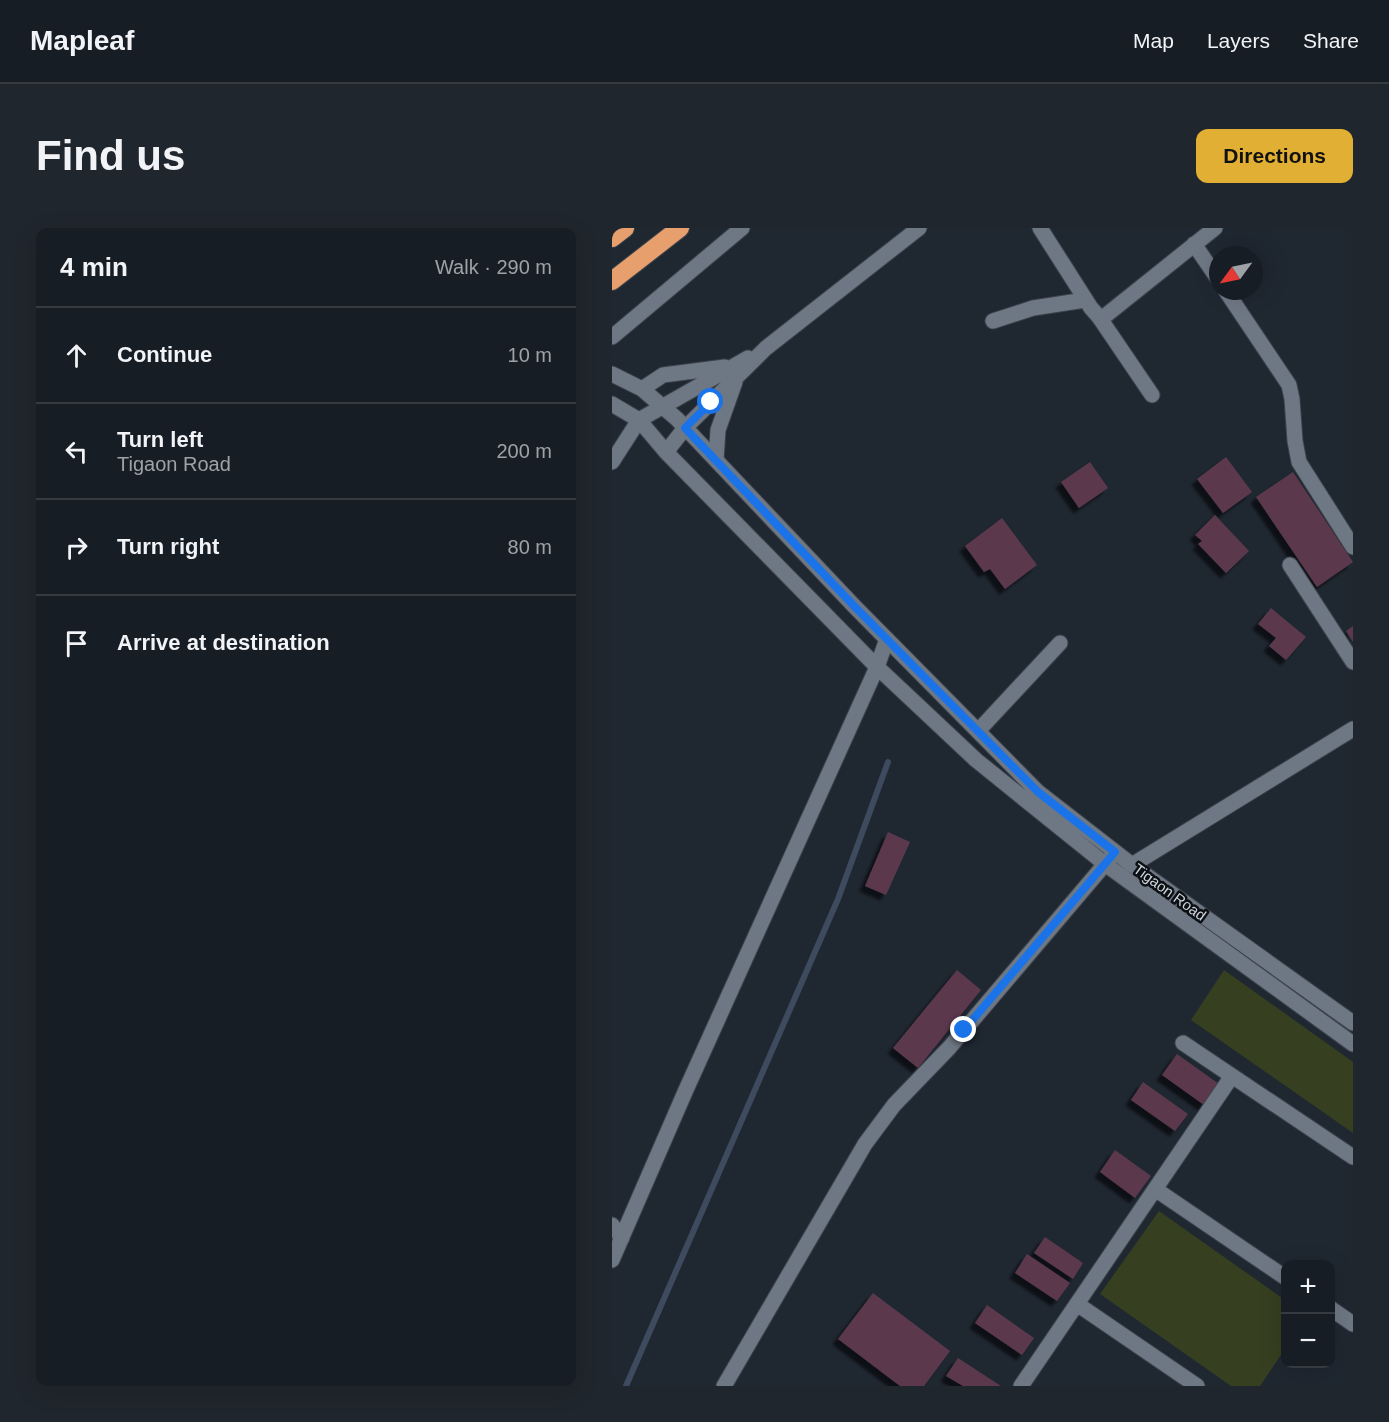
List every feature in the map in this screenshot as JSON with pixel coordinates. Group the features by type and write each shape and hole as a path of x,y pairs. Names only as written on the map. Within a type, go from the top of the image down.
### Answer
{"highway":[{"path":"612,238 625,228"},
{"path":"612,281 680,228"}],"street":[{"path":"612,337 742,228"},
{"path":"666,452 736,371 919,228"},
{"path":"1040,228 1085,300 1099,316 1152,395"},
{"path":"1099,316 1105,316 1215,228"},
{"path":"1194,244 1209,266"},
{"path":"993,321 1033,308 1085,300"},
{"path":"1232,300 1289,386 1299,462 1353,547"},
{"path":"642,388 663,375 736,371"},
{"path":"612,462 639,420 662,405 736,371"},
{"path":"716,460 718,430 736,371"},
{"name":"Tigaon Road","path":"612,374 642,388 662,405 1038,792 1110,858 1132,865 1353,1023"},
{"path":"612,404 639,420 666,452 877,667 976,760 1110,858 1353,1044"},
{"path":"1290,565 1353,662"},
{"path":"612,1260 685,1092 877,667 887,639"},
{"path":"978,731 1060,643"},
{"path":"1132,865 1353,729"},
{"path":"724,1386 865,1144 894,1105 949,1048 1110,858"},
{"path":"1183,1043 1353,1157"},
{"path":"1021,1386 1232,1076"},
{"path":"1155,1189 1281,1275"},
{"path":"612,1226 622,1238"},
{"path":"1077,1304 1197,1386"},
{"path":"1335,1311 1353,1324"}],"green space":[{"path":"1224,970 1353,1062 1353,1133 1191,1020"},
{"path":"1159,1211 1281,1297 1281,1355 1260,1386 1231,1386 1100,1294"}],"building":[{"path":"1226,457 1252,492 1223,513 1197,479"},
{"path":"1090,462 1108,488 1079,508 1061,482"},
{"path":"1293,472 1353,562 1317,587 1256,497"},
{"path":"1215,515 1249,551 1226,573 1198,544 1202,541 1195,535"},
{"path":"1002,518 1037,565 1005,589 990,569 984,572 965,546"},
{"path":"1271,608 1306,637 1286,660 1269,646 1276,638 1258,624"},
{"path":"1353,626 1353,642 1346,631"},
{"path":"888,832 910,842 886,895 865,886"},
{"path":"957,970 981,990 918,1068 893,1048"},
{"path":"1177,1054 1219,1084 1204,1105 1162,1075"},
{"path":"1143,1082 1188,1114 1175,1131 1131,1100"},
{"path":"1115,1150 1151,1176 1135,1198 1100,1172"},
{"path":"1045,1237 1083,1263 1073,1279 1034,1253"},
{"path":"1027,1254 1070,1283 1057,1301 1015,1273"},
{"path":"873,1293 950,1351 924,1386 900,1386 838,1339"},
{"path":"987,1305 1034,1338 1022,1355 975,1323"},
{"path":"958,1358 1001,1386 963,1386 946,1376"}],"waterway":[{"path":"626,1386 838,899 888,762"}],"route":[{"path":"711,402 685,428 855,607 1038,792 1115,852 964,1030"}]}
